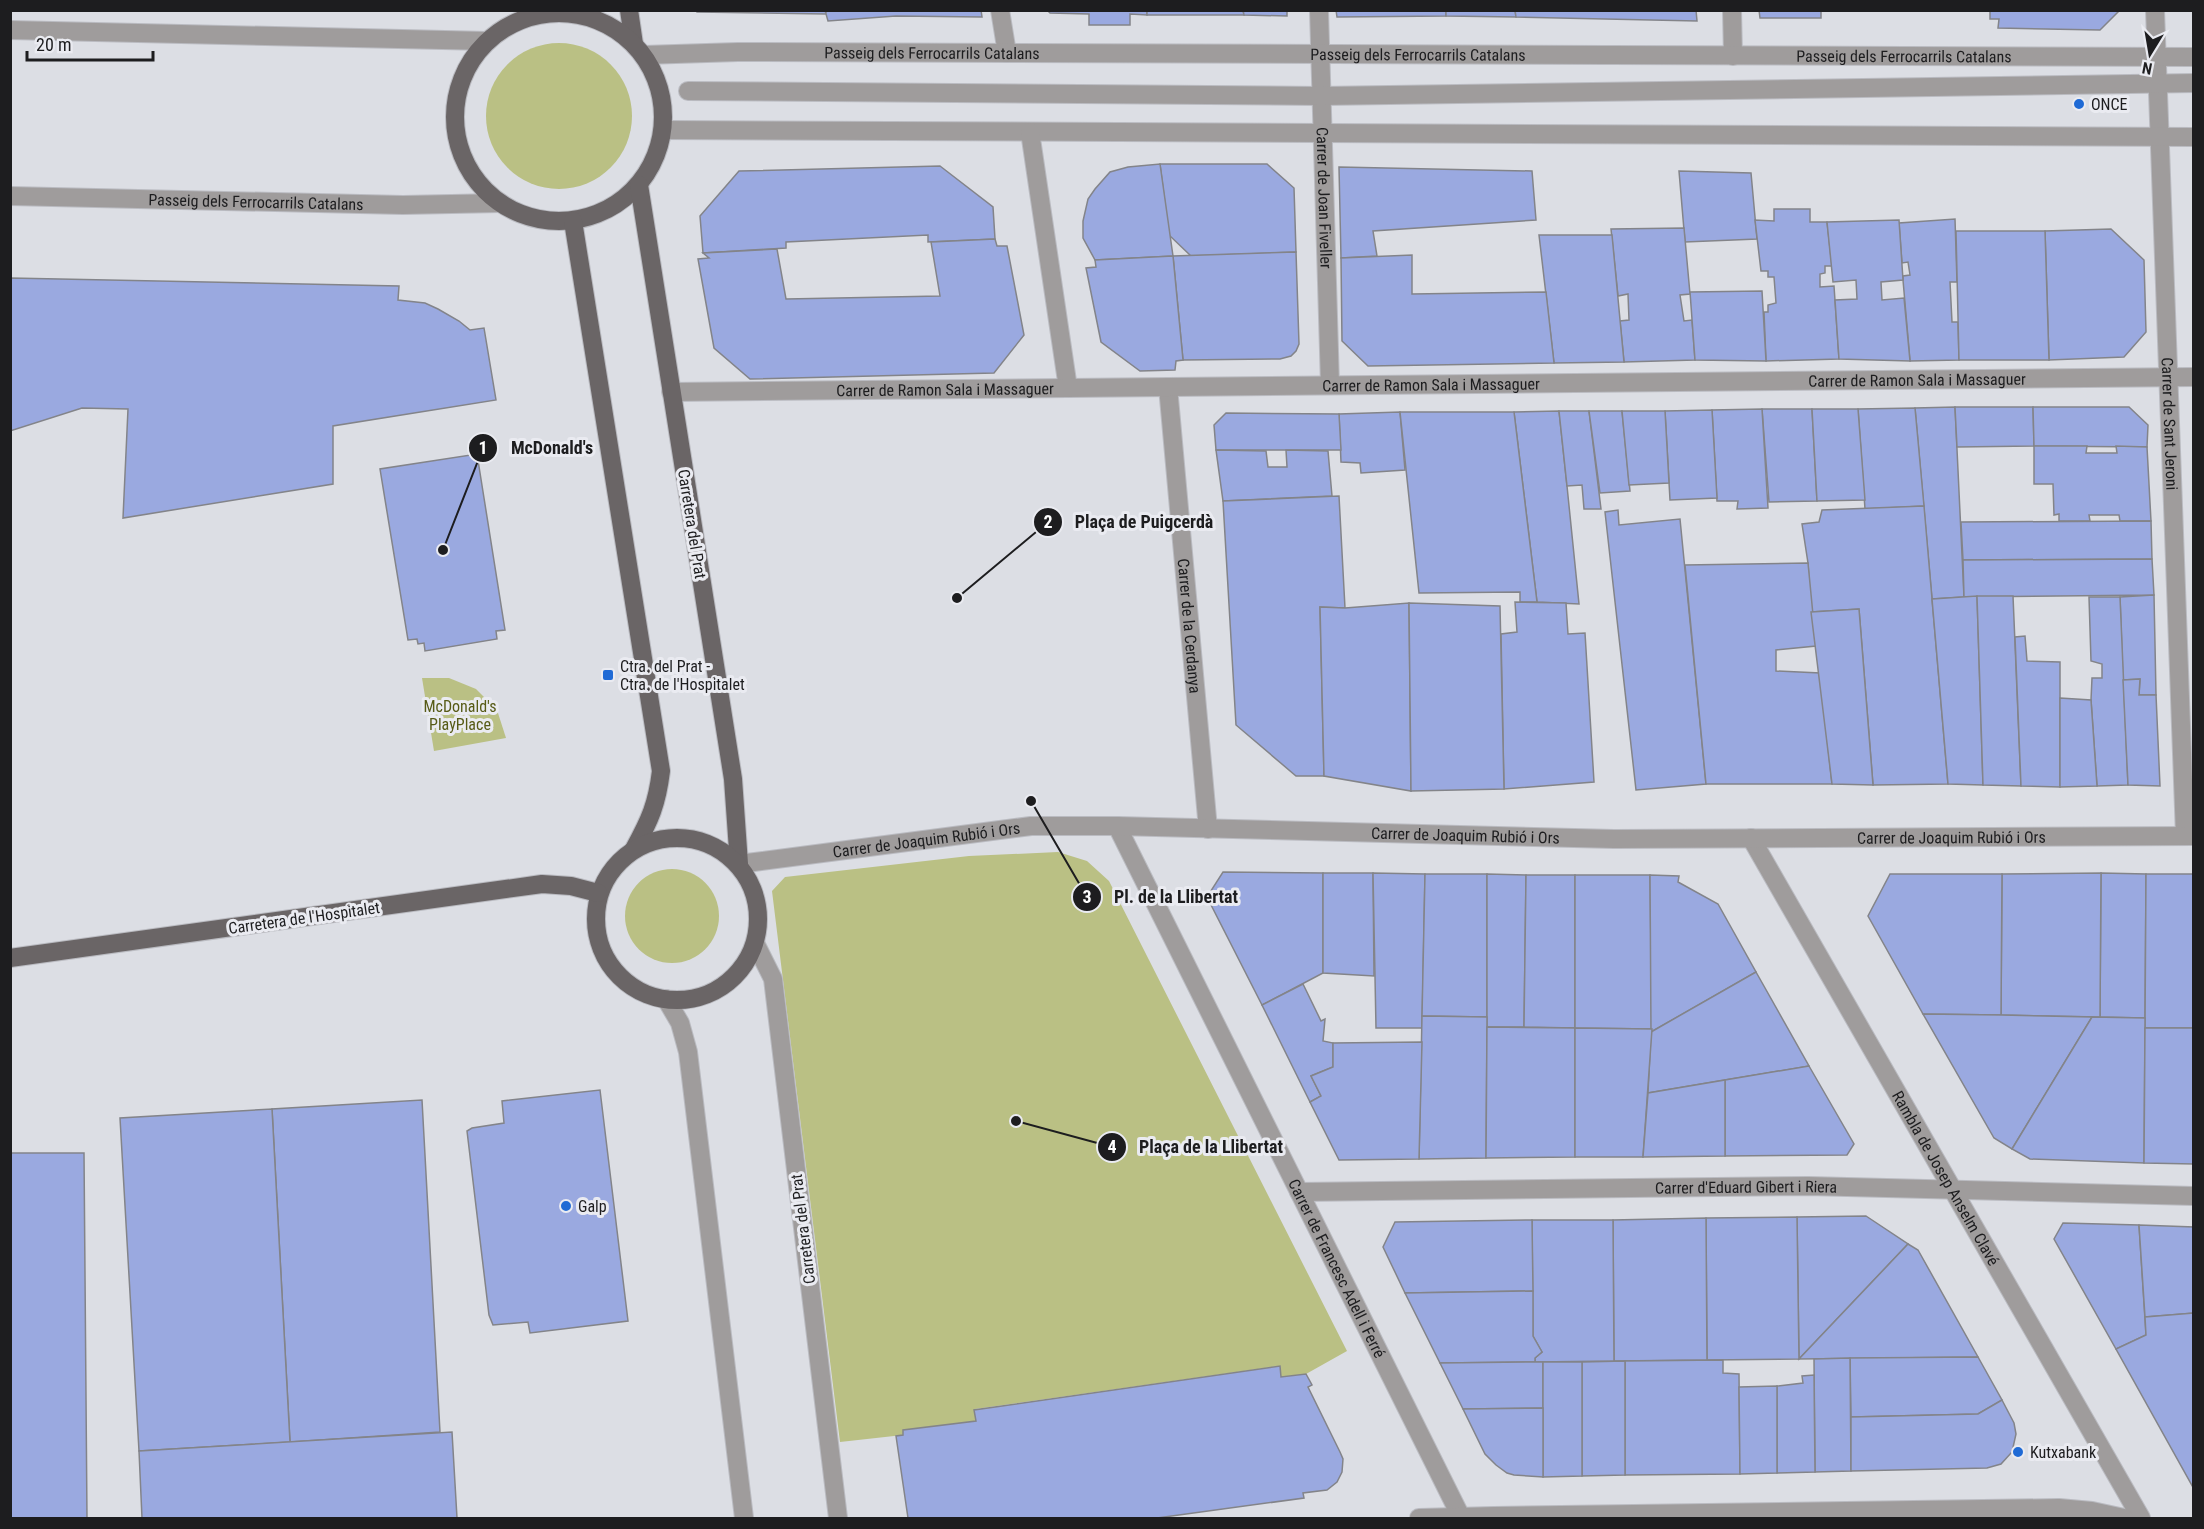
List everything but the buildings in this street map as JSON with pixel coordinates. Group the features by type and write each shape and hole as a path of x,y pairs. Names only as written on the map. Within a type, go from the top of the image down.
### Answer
{"main road":[{"path":"629,10 639,50"},
{"path":"544,13 576,14 607,24 639,50 655,74 662,94 663,130 651,169 639,185 620,202 598,214 573,221 548,221 523,215 500,203 481,188 467,167 458,143 454,119 458,90 469,64 487,41 513,17 544,13"},
{"name":"Carretera del Prat","path":"639,185 733,779 739,864"},
{"path":"573,221 661,771 657,798 650,819 634,849"},
{"path":"693,838 714,845 739,864 749,880 755,899 757,923 755,943 746,965 732,982 715,993 696,999 666,999 642,993 620,977 605,957 596,928 598,893 607,875 619,861 634,849 664,839 693,838"},
{"name":"Carretera de l'Hospitalet","path":"10,958 542,884 571,886 598,893"}],"street":[{"path":"1000,10 1007,54"},
{"name":"Carrer de Joan Fiveller","path":"1319,10 1330,385"},
{"path":"1732,10 1733,56"},
{"name":"Carrer de Sant Jeroni","path":"2156,10 2189,836"},
{"path":"10,30 487,41"},
{"name":"Passeig dels Ferrocarrils Catalans","path":"639,50 1007,54 2193,57"},
{"name":"Passeig dels Ferrocarrils Catalans","path":"688,91 1321,96 2193,83"},
{"path":"663,130 2193,137"},
{"path":"1030,132 1068,388"},
{"name":"Passeig dels Ferrocarrils Catalans","path":"10,196 403,205 500,203"},
{"name":"Carrer de Ramon Sala i Massaguer","path":"670,392 2193,377"},
{"name":"Carrer de la Cerdanya","path":"1168,387 1208,829"},
{"name":"Carrer de Joaquim Rubió i Ors","path":"739,864 1031,826 1117,826 1614,839 2189,836"},
{"name":"Carrer de Francesc Adell i Ferré","path":"1117,826 1461,1517"},
{"name":"Rambla de Josep Anselm Clavé","path":"1751,838 2141,1518"},
{"name":"Carretera del Prat","path":"755,943 773,979 838,1518"},
{"path":"666,999 680,1023 688,1052 744,1518"},
{"name":"Carrer d'Eduard Gibert i Riera","path":"1299,1192 1808,1186 2193,1196"},
{"path":"1419,1518 2060,1508 2092,1511 2124,1518"}],"green space":[{"path":"559,43 573,44 587,49 600,55 611,64 620,75 626,88 631,102 631,130 626,144 620,157 611,168 600,177 587,183 573,188 559,189 545,188 531,183 518,177 507,168 498,157 492,144 487,130 486,116 487,102 492,88 498,75 507,64 518,55 531,49 545,44"},
{"name":"McDonald's PlayPlace","path":"422,678 449,678 476,689 497,710 506,738 434,751"},
{"path":"1058,852 1087,861 1109,881 1347,1351 1306,1374 1281,1377 1279,1366 975,1409 976,1421 903,1430 903,1435 840,1442 772,891 785,877 969,856"},
{"path":"672,869 690,872 706,882 716,898 719,916 716,934 706,950 690,960 672,963 654,960 638,950 628,934 625,916 628,898 638,882 654,872"}],"place":[{"name":"ONCE","path":"2079,104"},
{"name":"McDonald's","path":"443,550"},
{"name":"Plaça de Puigcerdà","path":"957,598"},
{"name":"Ctra. del Prat - Ctra. de l'Hospitalet","path":"608,675"},
{"name":"Pl. de la Llibertat","path":"1031,801"},
{"name":"Plaça de la Llibertat","path":"1016,1121"},
{"name":"Galp","path":"566,1206"},
{"name":"Kutxabank","path":"2018,1452"}]}
